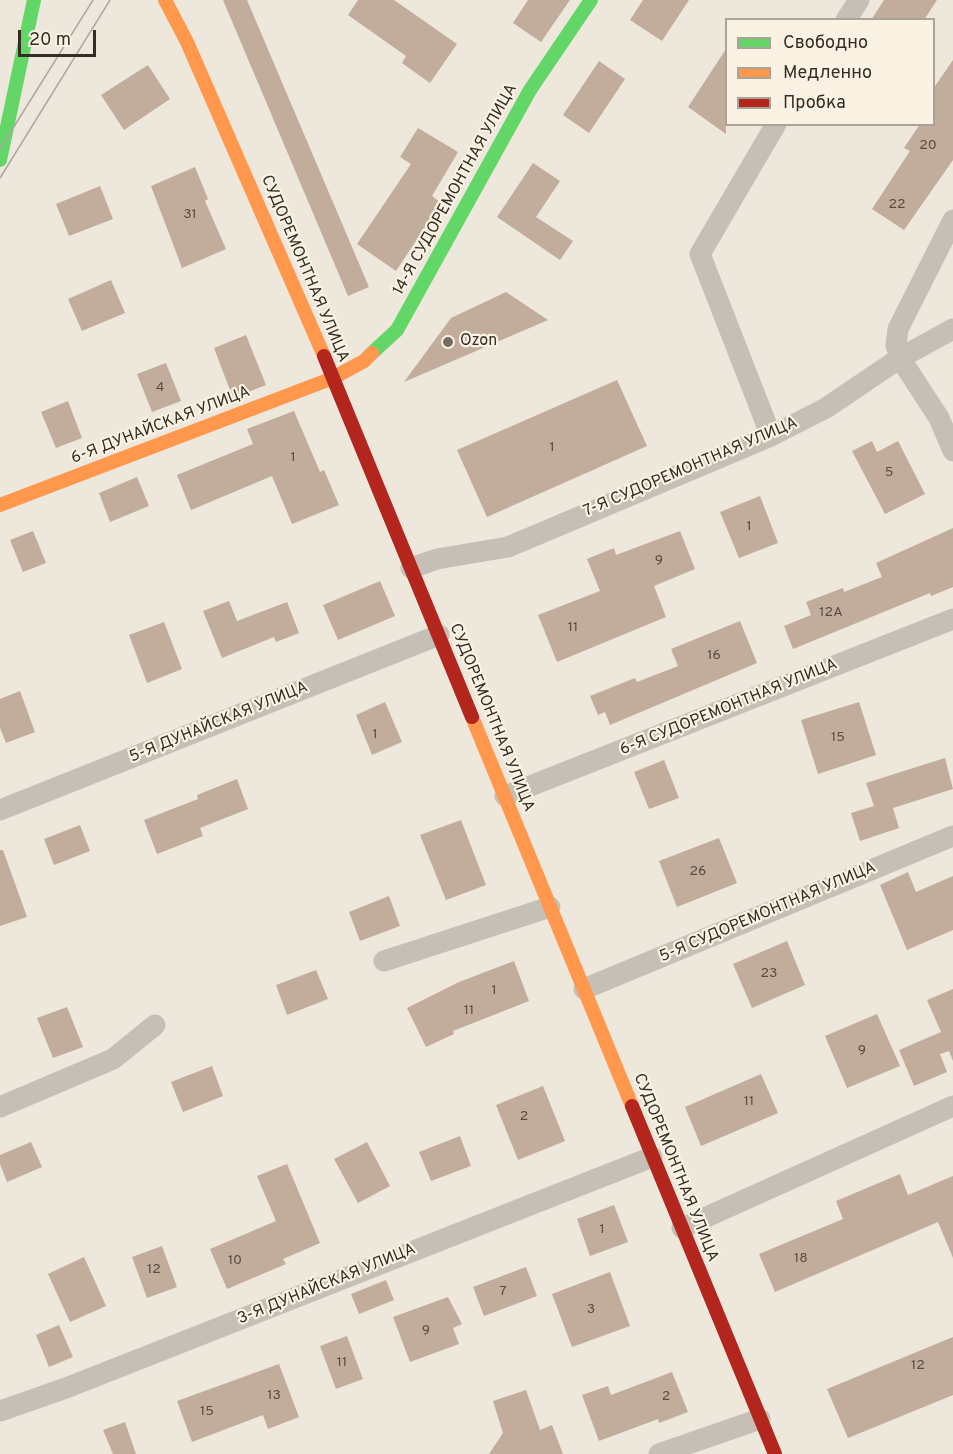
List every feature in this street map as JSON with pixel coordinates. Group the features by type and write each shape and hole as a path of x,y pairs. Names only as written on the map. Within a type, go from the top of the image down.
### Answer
{"street":[{"path":"0,160 34,0"},
{"name":"14-Я СУДОРЕМОНТНАЯ УЛИЦА","path":"333,378 364,361 397,330 530,90 591,0"},
{"path":"847,18 859,0"},
{"name":"СУДОРЕМОНТНАЯ УЛИЦА","path":"168,1 188,42 333,378 774,1454"},
{"path":"771,436 700,254 775,126"},
{"path":"953,220 898,328 896,345 900,358 939,418 953,451"},
{"name":"7-Я СУДОРЕМОНТНАЯ УЛИЦА","path":"411,568 437,559 508,547 771,436 826,408 900,358 953,329"},
{"name":"6-Я ДУНАЙСКАЯ УЛИЦА","path":"0,505 333,378"},
{"name":"6-Я СУДОРЕМОНТНАЯ УЛИЦА","path":"505,796 953,619"},
{"name":"5-Я ДУНАЙСКАЯ УЛИЦА","path":"0,810 439,635"},
{"name":"5-Я СУДОРЕМОНТНАЯ УЛИЦА","path":"584,989 953,836"},
{"path":"384,961 550,907"},
{"path":"0,1107 113,1059 155,1025"},
{"path":"682,1228 953,1106"},
{"name":"3-Я ДУНАЙСКАЯ УЛИЦА","path":"0,1411 66,1388 652,1156"},
{"path":"659,1454 760,1419"}],"building":[{"path":"223,0 247,0 369,287 348,296"},
{"path":"358,0 394,0 457,44 430,83 402,63 406,56 348,15"},
{"path":"528,0 570,0 541,42 513,23"},
{"path":"643,0 689,0 662,41 630,20"},
{"path":"884,0 937,0 925,18 872,18"},
{"path":"725,51 726,134 688,107"},
{"path":"953,60 953,160 904,230 872,209 910,151 904,148 919,126 935,126 935,86"},
{"path":"599,61 625,79 589,133 563,115"},
{"path":"148,65 170,99 124,130 101,95"},
{"path":"418,128 458,152 432,196 441,203 396,271 357,244 411,164 400,157"},
{"path":"533,163 560,181 536,217 573,241 560,260 497,217"},
{"path":"195,167 208,199 205,201 226,249 182,268 151,186"},
{"path":"100,186 113,219 69,236 56,204"},
{"path":"111,280 125,313 82,331 68,299"},
{"path":"506,292 548,320 404,382 451,318"},
{"path":"246,335 266,385 233,398 214,348"},
{"path":"166,363 181,401 152,412 137,374"},
{"path":"617,380 647,446 487,517 457,450"},
{"path":"68,401 82,438 56,448 41,412"},
{"path":"294,411 320,472 324,470 339,505 292,524 272,476 191,510 177,475 253,444 247,429"},
{"path":"872,441 877,452 898,441 925,494 885,514 852,451"},
{"path":"137,477 149,506 110,522 99,493"},
{"path":"760,496 778,543 739,558 720,512"},
{"path":"953,528 953,587 931,596 930,593 793,649 784,626 811,615 806,602 843,588 844,592 882,577 876,563"},
{"path":"33,531 46,563 23,572 10,540"},
{"path":"680,531 695,569 654,586 666,617 557,662 538,615 600,591 587,559 614,548 616,555"},
{"path":"380,581 395,616 338,640 323,605"},
{"path":"229,601 237,621 287,602 299,633 276,642 274,637 222,658 203,611"},
{"path":"740,621 757,663 610,725 605,712 598,715 590,696 635,678 637,682 678,666 671,649"},
{"path":"164,622 182,669 147,683 129,635"},
{"path":"20,691 35,732 6,743 0,728 0,699"},
{"path":"385,702 402,742 372,755 356,715"},
{"path":"859,702 876,755 818,774 801,720"},
{"path":"945,758 953,789 893,808 899,828 860,841 851,813 874,806 866,783"},
{"path":"664,760 679,798 649,809 634,772"},
{"path":"237,779 248,809 200,828 203,836 157,854 144,820 198,799 197,795"},
{"path":"461,820 486,885 446,900 420,835"},
{"path":"80,825 90,851 54,865 44,839"},
{"path":"719,838 737,883 677,907 659,861"},
{"path":"0,850 3,850 27,917 0,926"},
{"path":"908,872 916,892 953,876 953,930 907,950 880,885"},
{"path":"389,896 400,926 360,941 349,912"},
{"path":"787,941 805,985 752,1008 733,964"},
{"path":"514,961 529,1001 453,1031 454,1034 426,1047 407,1008 459,982"},
{"path":"316,970 328,999 287,1015 276,985"},
{"path":"953,989 953,1061 949,1051 940,1054 947,1072 914,1086 899,1050 941,1032 927,1000"},
{"path":"67,1007 83,1047 53,1058 37,1018"},
{"path":"877,1014 900,1066 847,1088 825,1036"},
{"path":"212,1066 223,1096 183,1112 171,1082"},
{"path":"761,1074 778,1113 701,1146 685,1107"},
{"path":"543,1086 565,1141 518,1160 496,1105"},
{"path":"460,1136 471,1166 431,1181 419,1152"},
{"path":"31,1142 42,1167 7,1182 0,1164 0,1155"},
{"path":"367,1142 390,1186 358,1203 334,1159"},
{"path":"287,1164 320,1243 283,1259 286,1264 227,1289 210,1249 276,1221 257,1176"},
{"path":"900,1174 908,1195 953,1176 953,1258 938,1222 775,1292 759,1254 843,1219 836,1201"},
{"path":"614,1205 628,1242 590,1256 577,1219"},
{"path":"162,1246 177,1287 147,1298 132,1257"},
{"path":"84,1257 106,1306 70,1322 48,1274"},
{"path":"526,1267 537,1296 484,1316 473,1287"},
{"path":"610,1272 630,1326 572,1347 552,1294"},
{"path":"386,1280 394,1300 359,1314 351,1294"},
{"path":"448,1297 462,1324 453,1328 459,1344 410,1362 393,1317"},
{"path":"59,1325 73,1357 49,1367 36,1335"},
{"path":"347,1336 363,1379 336,1389 320,1346"},
{"path":"953,1337 953,1395 848,1438 827,1389"},
{"path":"279,1364 299,1417 268,1429 263,1415 192,1442 177,1401"},
{"path":"672,1372 688,1412 659,1423 658,1419 599,1441 582,1395 608,1386 611,1395"},
{"path":"526,1390 540,1430 552,1425 563,1454 489,1454 503,1433 493,1401"},
{"path":"125,1422 136,1454 113,1454 103,1430"}],"tram line":[{"path":"0,149 93,0"},
{"path":"0,178 110,0"}],"traffic: fast":[{"path":"0,160 34,0"},
{"path":"372,353 397,330 530,90 591,0"}],"traffic: slow":[{"path":"165,0 187,42 324,356"},
{"path":"0,505 333,378 364,361 372,353"},
{"path":"472,717 632,1106"}],"traffic: jam":[{"path":"324,356 472,717"},
{"path":"632,1106 775,1454"}],"place":[{"name":"Ozon","path":"448,342"}]}
